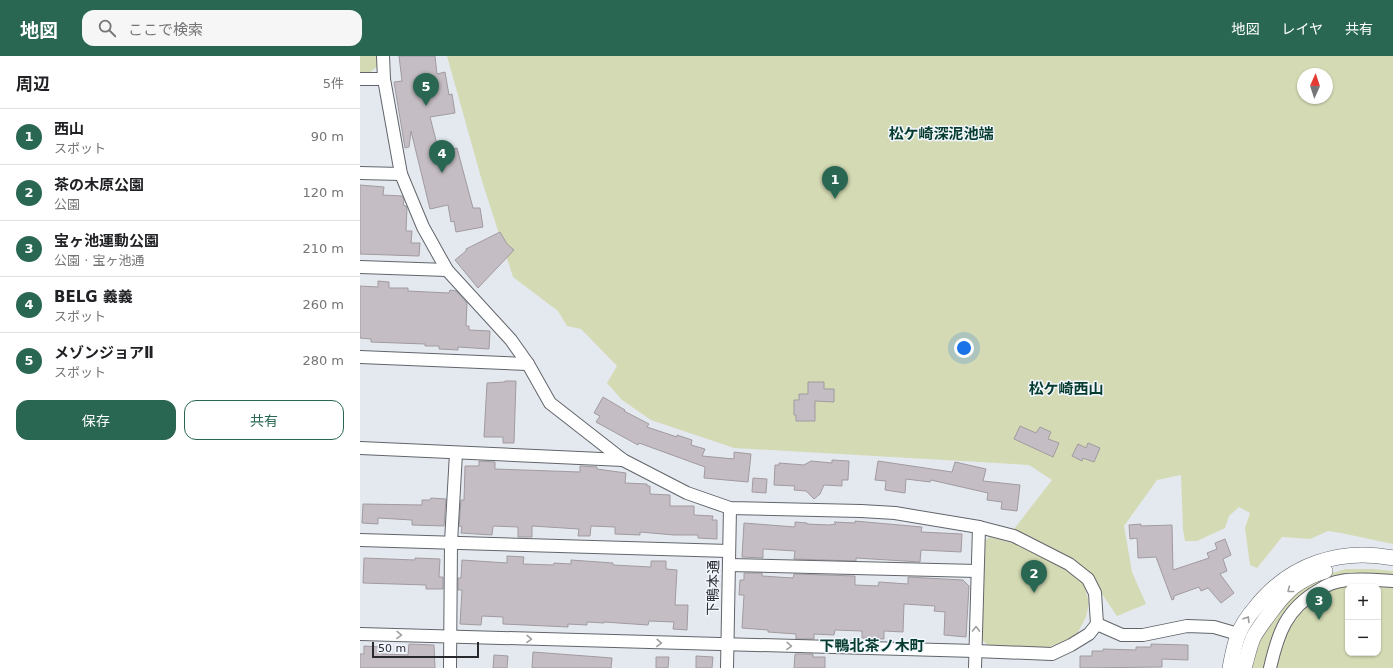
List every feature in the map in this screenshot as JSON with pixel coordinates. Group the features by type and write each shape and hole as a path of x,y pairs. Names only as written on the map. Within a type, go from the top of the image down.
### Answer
{"street":[{"path":"360,634 1052,654 1089,634 1097,624 1095,593 1088,579 1069,564 1014,536 979,527 895,514 861,511 730,508 687,493 623,460 550,403 528,364 511,340 447,270 423,227 401,174 384,79 383,56"},
{"path":"360,79 384,79"},
{"path":"360,173 401,174"},
{"path":"360,267 447,270"},
{"path":"360,357 528,364"},
{"path":"360,448 623,460"},
{"path":"450,668 451,542 456,452"},
{"name":"下鴨本通","path":"727,668 730,508"},
{"path":"975,668 979,527"},
{"path":"360,540 729,551"},
{"path":"1230,668 1238,634 1249,615 1275,586 1293,573 1336,557 1354,555 1393,558"},
{"path":"729,565 977,571"},
{"path":"1244,668 1253,638 1285,593 1298,583 1315,574 1348,565 1393,566"},
{"path":"1270,668 1282,630 1289,616 1299,604 1311,595 1326,586 1340,581 1393,581"},
{"path":"1097,624 1122,635 1143,635 1187,626 1214,627 1238,634"}],"green space":[{"path":"360,56 377,56 378,66 369,73 360,73"},
{"path":"447,56 1393,56 1393,544 1328,531 1310,539 1282,537 1257,568 1250,565 1245,528 1250,513 1239,507 1229,516 1225,528 1197,541 1185,541 1183,529 1181,475 1157,480 1124,526 1132,572 1146,604 1117,616 1087,572 1014,529 1052,480 1029,465 734,448 651,420 622,400 607,383 617,366 581,329 567,326 558,311 513,277 482,181"},
{"path":"990,537 1027,547 1075,566 1084,583 1089,603 1086,617 1077,634 1065,641 1047,648 991,648 980,638 982,542"},
{"path":"1346,569 1393,571 1393,576 1375,574 1343,575 1314,585 1301,594 1290,606 1276,626 1265,668 1252,668 1260,640 1277,611 1292,594 1322,576"},
{"path":"1335,585 1345,585 1345,656 1381,656 1381,585 1393,585 1393,668 1274,668 1277,649 1296,611"}],"building":[{"path":"399,56 435,56 437,74 445,72 449,95 452,94 455,113 430,117 439,152 457,148 473,208 480,208 483,227 456,232 454,221 451,222 448,205 430,209 411,131 409,147 405,148 394,82 402,81"},
{"path":"360,185 384,187 383,195 402,196 404,200 403,205 407,208 406,231 412,231 411,243 420,243 419,256 360,254"},
{"path":"500,232 507,244 514,250 478,288 455,260 466,251 466,249"},
{"path":"378,281 389,282 389,288 408,288 408,291 449,293 450,290 456,291 467,303 466,326 469,326 469,330 490,331 489,349 458,347 458,350 439,349 439,346 425,346 425,344 371,342 371,339 360,338 360,286 378,287"},
{"path":"516,381 514,443 503,443 503,437 484,437 487,383"},
{"path":"808,382 824,382 824,389 834,389 834,402 815,401 815,421 796,421 796,415 794,415 794,400 799,400 799,394 808,394"},
{"path":"603,397 625,410 624,411 649,424 647,427 677,437 677,435 692,440 691,445 705,449 702,456 734,459 734,452 751,454 748,482 704,478 705,467 639,443 638,445 596,422 600,416 594,413"},
{"path":"1020,426 1036,433 1040,427 1051,432 1048,439 1059,443 1053,457 1014,439"},
{"path":"1088,443 1100,448 1094,462 1083,458 1082,461 1072,456 1078,444 1086,448"},
{"path":"832,460 849,461 848,480 842,480 842,486 824,485 820,494 814,499 806,491 794,490 795,486 774,485 775,465 779,465 779,463 804,465 811,461 832,463"},
{"path":"479,461 495,462 495,469 580,472 580,466 597,467 597,469 626,473 625,483 647,484 647,486 650,486 650,494 670,495 670,506 694,506 694,515 713,516 712,520 717,520 717,539 698,538 698,535 674,535 640,532 640,535 615,534 615,527 591,526 590,536 578,536 579,529 532,526 532,537 518,537 518,527 493,526 492,535 461,533 462,527 459,526 461,500 464,500 465,466 479,466"},
{"path":"878,461 952,472 955,462 986,469 983,481 1020,485 1017,511 1001,509 1002,502 987,500 988,493 931,480 930,482 906,479 905,493 885,490 886,481 875,480"},
{"path":"753,478 767,479 766,493 752,492"},
{"path":"431,498 446,499 444,526 412,525 412,520 378,518 378,524 362,523 363,504 422,505 422,500 430,500"},
{"path":"855,521 922,527 921,532 962,534 961,552 921,550 920,562 856,558 856,561 794,559 795,551 763,549 763,558 742,557 744,523 795,527 795,522 829,525 836,524 834,522 855,523"},
{"path":"1141,524 1141,526 1172,525 1173,570 1209,558 1207,553 1217,549 1215,543 1225,539 1231,555 1223,559 1227,571 1220,574 1234,593 1221,603 1208,588 1201,591 1199,587 1174,596 1174,599 1172,600 1156,557 1138,558 1137,538 1130,539 1129,525"},
{"path":"507,556 524,557 523,564 553,565 554,563 571,564 571,560 613,563 613,565 651,567 651,561 666,561 666,569 677,570 675,605 688,605 687,630 673,629 674,622 649,621 648,625 587,622 587,625 568,624 568,627 503,624 503,617 482,616 481,625 460,624 462,590 458,590 458,578 461,578 462,560 507,563"},
{"path":"364,558 415,560 415,558 440,559 439,577 443,577 443,589 426,589 426,585 363,583"},
{"path":"744,573 762,573 762,576 793,578 794,574 855,576 855,585 878,586 879,582 908,584 908,577 963,580 969,586 966,637 944,635 945,612 934,611 935,606 904,604 903,632 884,631 884,639 862,638 862,631 835,630 834,635 814,634 814,639 796,639 796,634 742,628 744,595 739,595 740,580 744,580"},
{"path":"409,644 434,645 435,668 360,668 360,654 364,654 364,646 382,647 382,654 408,655"},
{"path":"1151,644 1188,645 1188,660 1162,659 1162,667 1080,668 1080,656 1092,656 1092,651 1103,651 1103,649 1136,650 1136,647 1151,647"},
{"path":"533,652 612,658 611,668 532,668"},
{"path":"795,654 813,654 813,657 825,657 825,668 794,668"},
{"path":"494,655 508,656 507,668 493,668"},
{"path":"696,656 713,657 712,668 696,668"},
{"path":"656,657 669,657 668,668 656,668"}],"place":[{"name":"メゾンジョアⅡ","path":"426,106"},
{"name":"BELG 義義","path":"442,173"},
{"name":"西山","path":"835,199"},
{"name":"茶の木原公園","path":"1034,593"},
{"name":"宝ヶ池運動公園","path":"1319,620"}],"district":[{"name":"松ケ崎深泥池端","path":"941,134"},
{"name":"松ケ崎西山","path":"1066,389"},
{"name":"下鴨北茶ノ木町","path":"872,646"}]}
